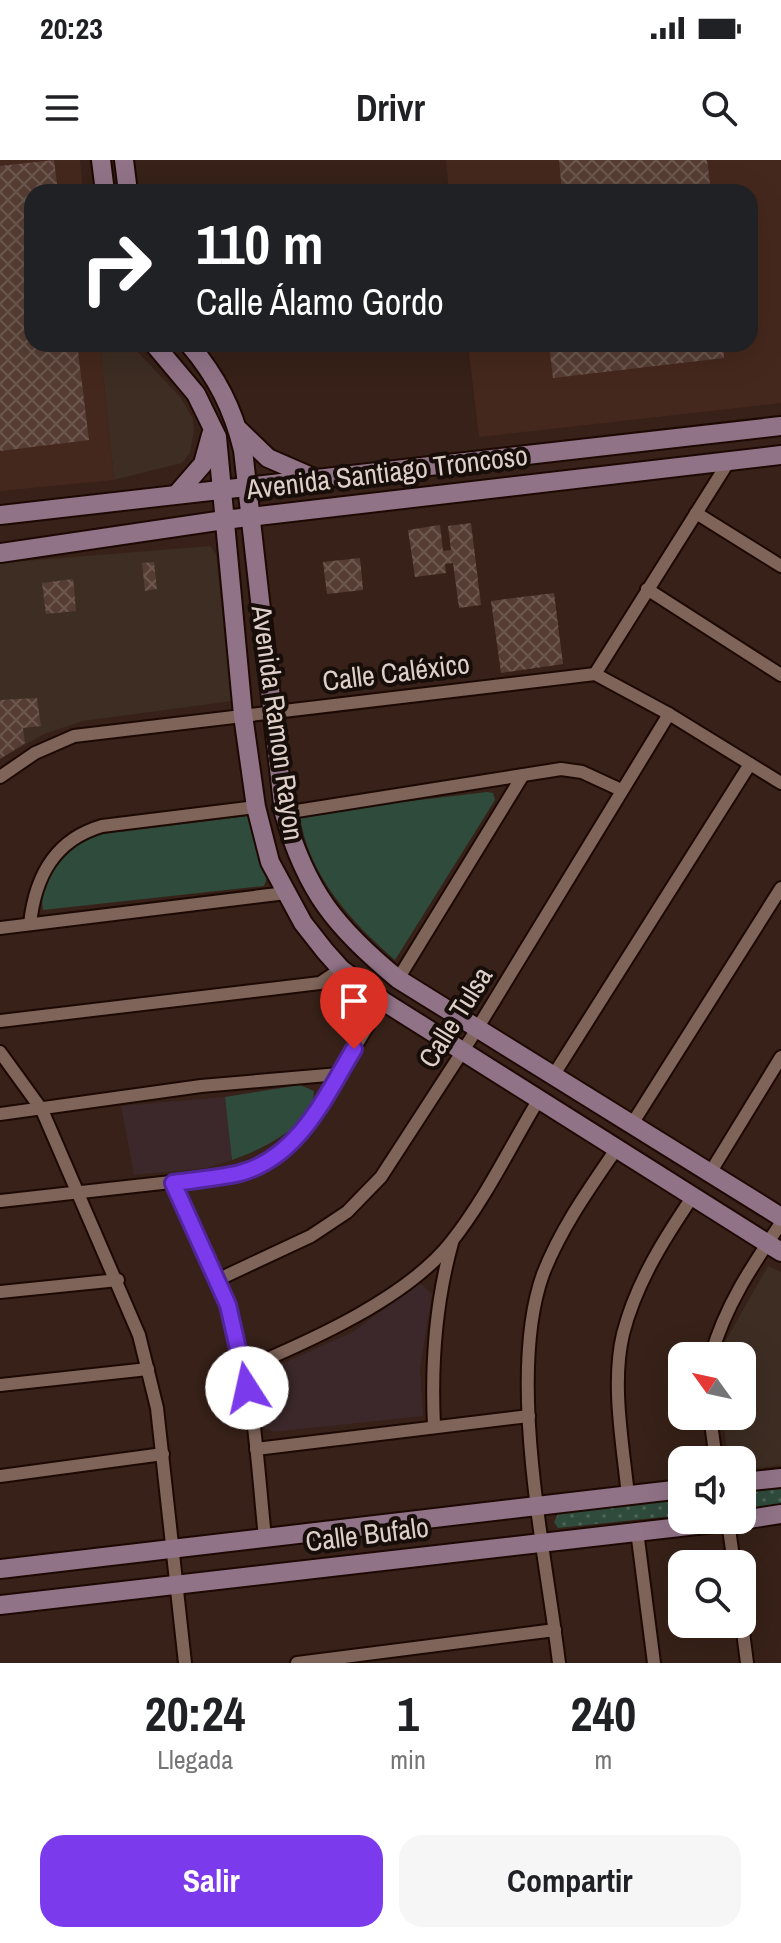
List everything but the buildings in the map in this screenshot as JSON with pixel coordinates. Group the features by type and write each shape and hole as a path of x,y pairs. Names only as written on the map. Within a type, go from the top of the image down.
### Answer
{"main road":[{"path":"101,160 104,184"},
{"path":"124,160 127,184"},
{"name":"Avenida Ramon Rayon","path":"161,352 196,394 213,428 243,715 256,807 270,862 303,923 341,969 383,1001 774,1248"},
{"name":"Avenida Ramon Rayon","path":"195,352 222,390 237,426 252,517 284,813 294,848 325,907 349,937 398,979 781,1220"},
{"path":"237,426 268,458 316,479"},
{"name":"Avenida Santiago Troncoso","path":"0,515 781,426"},
{"path":"177,494 203,464 213,428"},
{"name":"Avenida Santiago Troncoso","path":"0,553 224,520 781,455"},
{"path":"756,1481 781,1478"},
{"name":"Calle Bufalo","path":"0,1569 668,1491"},
{"name":"Calle Bufalo","path":"756,1518 781,1514"},
{"name":"Calle Bufalo","path":"0,1605 668,1528"}],"street":[{"path":"729,461 595,674 669,714 781,783"},
{"path":"696,513 781,566"},
{"path":"647,589 781,675"},
{"name":"Calle Caléxico","path":"0,777 35,753 74,736 595,674"},
{"name":"Calle Tulsa","path":"217,1280 299,1242 347,1212 381,1177 477,1029 669,714"},
{"path":"553,1076 750,764"},
{"path":"284,813 568,769 621,790"},
{"path":"398,979 523,775"},
{"path":"30,924 40,878 57,851 79,833 102,826 256,807"},
{"path":"632,1124 781,888"},
{"path":"0,928 286,893"},
{"path":"0,1021 320,983 341,969"},
{"path":"0,1201 173,1183 241,1173 266,1162 304,1131 383,1001"},
{"path":"0,1052 42,1110 118,1280 148,1369 163,1454 185,1663"},
{"path":"710,1173 781,1057"},
{"path":"0,1114 201,1086 339,1074"},
{"path":"244,1369 348,1320 420,1272 452,1242 539,1099"},
{"path":"559,1663 529,1416 528,1343 542,1277 565,1224 617,1148"},
{"path":"173,1183 217,1280 244,1369 265,1538"},
{"path":"628,1496 619,1393 622,1337 639,1286 693,1196"},
{"path":"715,1342 735,1293 774,1248 781,1220"},
{"path":"434,1426 432,1372 435,1328 440,1287 452,1242"},
{"path":"0,1292 118,1280"},
{"path":"0,1385 148,1369"},
{"path":"256,1449 529,1416"},
{"path":"0,1476 163,1454"},
{"path":"637,1531 654,1663"},
{"path":"297,1663 555,1630"},
{"path":"744,1638 747,1663"}],"shaded area":[{"path":"0,160 80,160 82,184 24,184 24,352 101,352 114,480 0,491"},
{"path":"446,160 781,160 781,403 479,437 469,352 758,352 758,184 448,184"},
{"path":"101,352 138,352 181,398 193,419 190,453 182,463 114,480"},
{"path":"210,546 216,554 232,701 83,721 44,734 0,759 0,563"},
{"path":"225,1097 232,1160 207,1168 134,1175 121,1106"},
{"path":"768,1266 781,1272 781,1465 756,1468 756,1446 726,1446 725,1430 756,1430 756,1342 726,1342"},
{"path":"420,1283 432,1294 420,1368 423,1416 273,1432 263,1428 257,1375 351,1333"}],"green space":[{"path":"493,793 495,800 395,960 348,913 321,876 304,836 300,814"},
{"path":"248,816 267,878 264,886 43,910 44,885 55,865 73,848 94,835"},
{"path":"300,1085 314,1091 305,1115 283,1135 232,1160 225,1097"},
{"path":"781,1487 781,1504 756,1507 756,1490"},
{"path":"668,1500 668,1516 558,1528 554,1522 559,1512"}],"route":[{"path":"247,1388 228,1305 173,1183 241,1173 266,1162 289,1146 304,1131 354,1049"}]}
